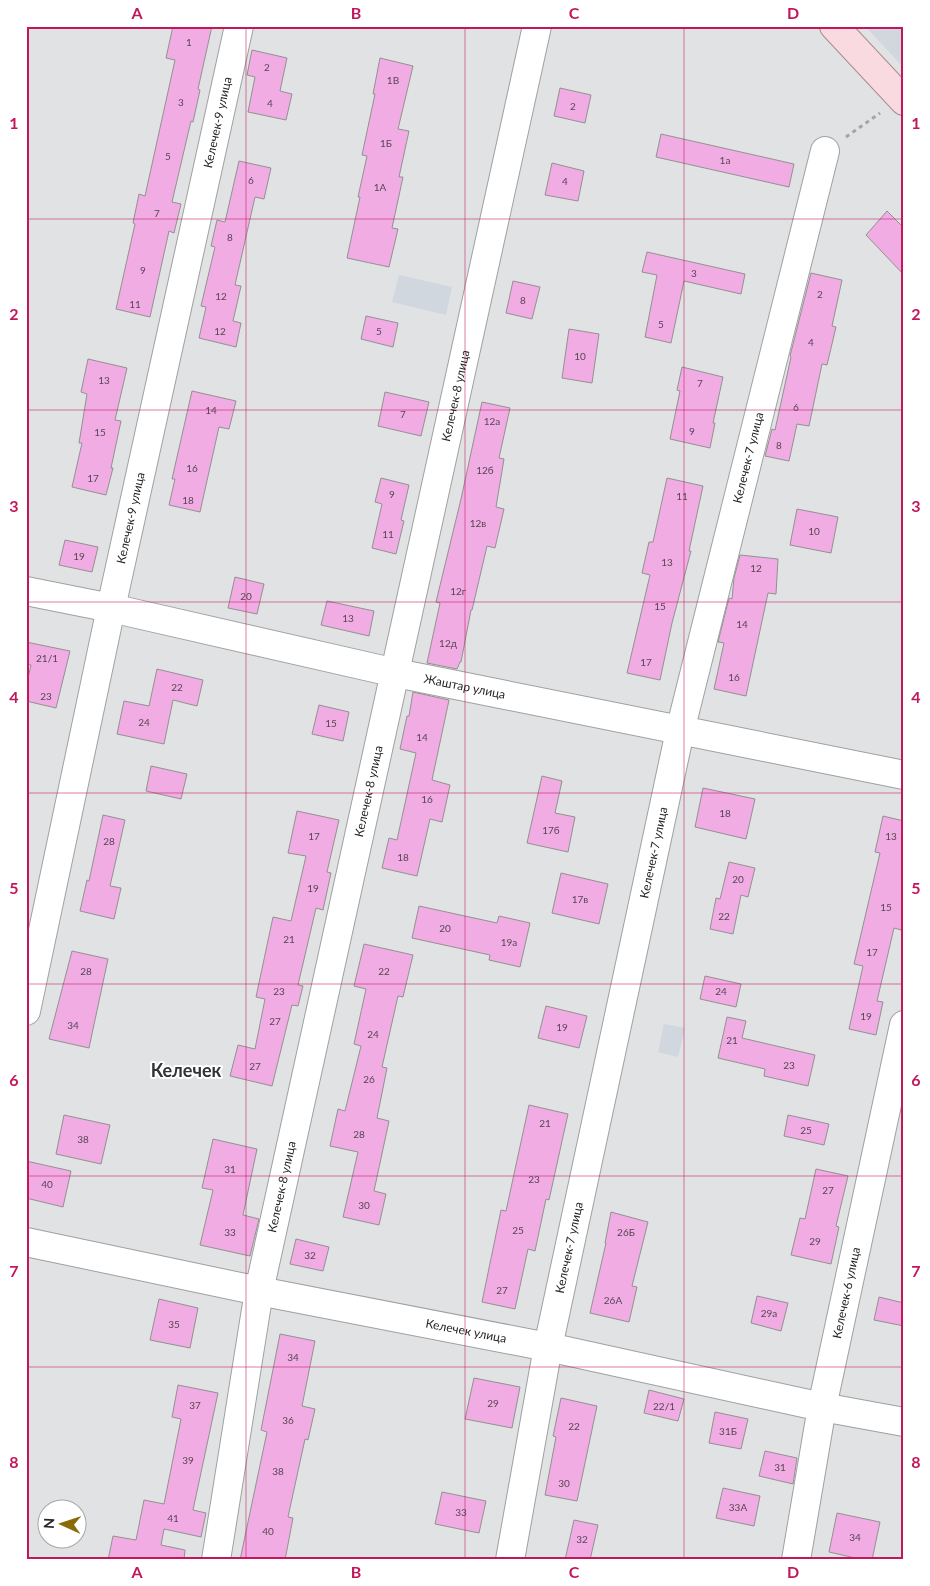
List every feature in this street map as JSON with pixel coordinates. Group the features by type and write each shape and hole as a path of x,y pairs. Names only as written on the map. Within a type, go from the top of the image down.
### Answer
{"main road":[{"path":"834,26 902,100"}],"street":[{"name":"Келечек-9 улица","path":"26,1011 111,608 239,26"},
{"name":"Келечек-8 улица","path":"216,1560 259,1291 537,26"},
{"name":"Келечек-7 улица","path":"510,1560 548,1347 680,731 825,151"},
{"name":"Жаштар улица","path":"26,591 111,608 396,673 904,775"},
{"name":"Келечек-6 улица","path":"796,1560 822,1407 904,1025"},
{"name":"Келечек улица","path":"26,1242 259,1291 548,1347 822,1407 904,1422"}],"path":[{"path":"825,151 902,100"}],"shaded area":[{"path":"865,26 904,26 904,68"},
{"path":"399,275 452,287 446,315 392,302"},
{"path":"664,1024 685,1028 678,1057 658,1052"}],"building":[{"path":"173,26 212,26 198,89 200,90 193,122 191,121 172,202 181,204 174,233 169,231 150,317 116,309 135,224 133,223 139,194 145,196 175,60 166,58"},
{"path":"252,50 287,58 280,91 292,94 286,120 248,112 255,77 247,75"},
{"path":"380,58 413,66 398,129 409,131 399,177 403,177 392,228 398,229 389,267 347,258 367,156 362,155 375,94 373,94"},
{"path":"560,88 591,95 585,123 554,116"},
{"path":"661,134 794,164 789,187 656,157"},
{"path":"239,161 271,168 264,199 255,197 235,285 241,286 233,321 241,323 236,347 199,338 206,307 201,306 215,247 211,246 217,220 225,222"},
{"path":"552,163 584,171 578,201 545,195"},
{"path":"887,211 904,228 904,275 866,235"},
{"path":"647,252 745,274 741,294 684,281 671,343 645,337 657,275 642,272"},
{"path":"811,273 842,280 832,326 836,327 827,365 822,364 809,426 797,424 789,461 765,456 772,429 775,430 790,356"},
{"path":"513,281 540,287 532,319 506,313"},
{"path":"366,316 398,323 393,347 361,339"},
{"path":"569,329 599,334 592,383 562,378"},
{"path":"88,359 127,368 115,420 121,421 106,495 72,487 82,443 79,443 87,394 81,392"},
{"path":"682,367 723,377 713,423 715,423 710,448 670,439 680,391 677,390"},
{"path":"192,391 236,401 229,429 219,427 200,512 169,505 175,479 172,479"},
{"path":"385,392 429,402 421,436 378,426"},
{"path":"482,402 510,408 499,458 504,459 496,507 504,509 495,548 487,546 471,610 461,662 457,669 427,663 440,603 436,602"},
{"path":"381,478 409,485 401,520 404,521 396,554 372,548 382,504 375,502"},
{"path":"667,478 703,486 689,551 691,551 672,623 660,680 627,673 650,575 642,573 649,542 653,542"},
{"path":"797,509 838,517 831,553 790,545"},
{"path":"65,540 98,547 92,572 59,565"},
{"path":"740,555 778,559 776,594 768,593 746,696 714,689 724,643 718,642 729,598 732,599 734,578"},
{"path":"235,577 264,584 257,614 228,608"},
{"path":"327,601 374,611 369,636 321,625"},
{"path":"26,642 70,651 56,708 26,701 26,687 31,665 26,664"},
{"path":"157,669 203,680 197,706 173,700 164,744 117,734 124,701 149,706"},
{"path":"413,692 449,700 432,780 450,785 442,822 430,819 417,876 382,868 389,838 397,840 416,753 400,749"},
{"path":"319,705 349,712 343,741 312,734"},
{"path":"151,766 187,774 181,799 146,791"},
{"path":"542,776 562,781 555,813 575,817 568,852 527,843"},
{"path":"703,788 755,799 746,839 695,827"},
{"path":"297,811 339,820 327,872 331,873 323,910 316,908 298,985 303,986 298,1006 292,1005 272,1086 230,1076 238,1045 255,1049 265,999 256,997 273,917 291,921 306,856 288,853"},
{"path":"103,815 125,820 110,886 121,888 114,919 80,911 87,880 89,881"},
{"path":"883,816 904,821 904,918 901,930 894,928 877,1001 883,1002 876,1035 849,1029 863,966 854,964 880,853 875,852"},
{"path":"729,862 755,868 748,897 741,895 733,934 710,929 716,898 720,899"},
{"path":"561,873 608,884 599,924 552,913"},
{"path":"419,906 497,923 499,916 530,923 520,967 489,960 490,955 412,938"},
{"path":"364,944 413,955 403,997 398,996 382,1067 387,1068 377,1118 389,1121 374,1191 386,1194 379,1225 343,1217 358,1152 330,1146 338,1109 345,1111 361,1046 354,1044 366,989 354,986"},
{"path":"72,951 108,959 89,1048 49,1039"},
{"path":"705,976 741,984 736,1007 700,999"},
{"path":"546,1006 587,1016 579,1048 538,1038"},
{"path":"727,1017 746,1021 742,1038 815,1055 808,1086 764,1076 765,1069 718,1058"},
{"path":"529,1105 568,1114 549,1200 546,1199 535,1251 528,1249 515,1309 482,1302 501,1210 506,1211"},
{"path":"64,1115 110,1125 101,1164 56,1154"},
{"path":"788,1115 829,1124 824,1145 784,1136"},
{"path":"213,1139 257,1149 243,1215 259,1219 250,1256 200,1245 213,1190 202,1188"},
{"path":"26,1161 71,1171 63,1207 26,1198"},
{"path":"816,1169 848,1176 836,1226 839,1227 831,1264 791,1255 800,1218 805,1219"},
{"path":"611,1212 648,1222 632,1286 637,1287 629,1322 590,1313"},
{"path":"296,1239 329,1247 323,1271 290,1264"},
{"path":"757,1296 788,1303 781,1331 751,1323"},
{"path":"879,1297 904,1303 904,1326 874,1320"},
{"path":"159,1299 198,1308 190,1348 150,1340"},
{"path":"280,1334 315,1341 302,1406 315,1409 308,1440 305,1439 288,1517 293,1518 285,1560 240,1560 267,1432 261,1430"},
{"path":"474,1378 520,1387 512,1428 465,1419"},
{"path":"178,1385 218,1393 193,1510 206,1513 201,1537 164,1529 161,1545 185,1550 184,1560 108,1560 113,1536 136,1540 144,1500 164,1504 181,1419 172,1417"},
{"path":"649,1390 684,1399 678,1421 644,1413"},
{"path":"561,1398 597,1406 577,1501 545,1495 556,1437 553,1436"},
{"path":"715,1412 748,1419 741,1449 709,1443"},
{"path":"765,1451 797,1458 793,1484 759,1476"},
{"path":"723,1488 760,1496 754,1526 716,1518"},
{"path":"442,1492 486,1501 479,1533 435,1524"},
{"path":"837,1513 880,1522 872,1560 829,1552"},
{"path":"574,1520 598,1525 590,1560 565,1560"}],"district":[{"name":"Келечек","path":"186,1071"}]}
